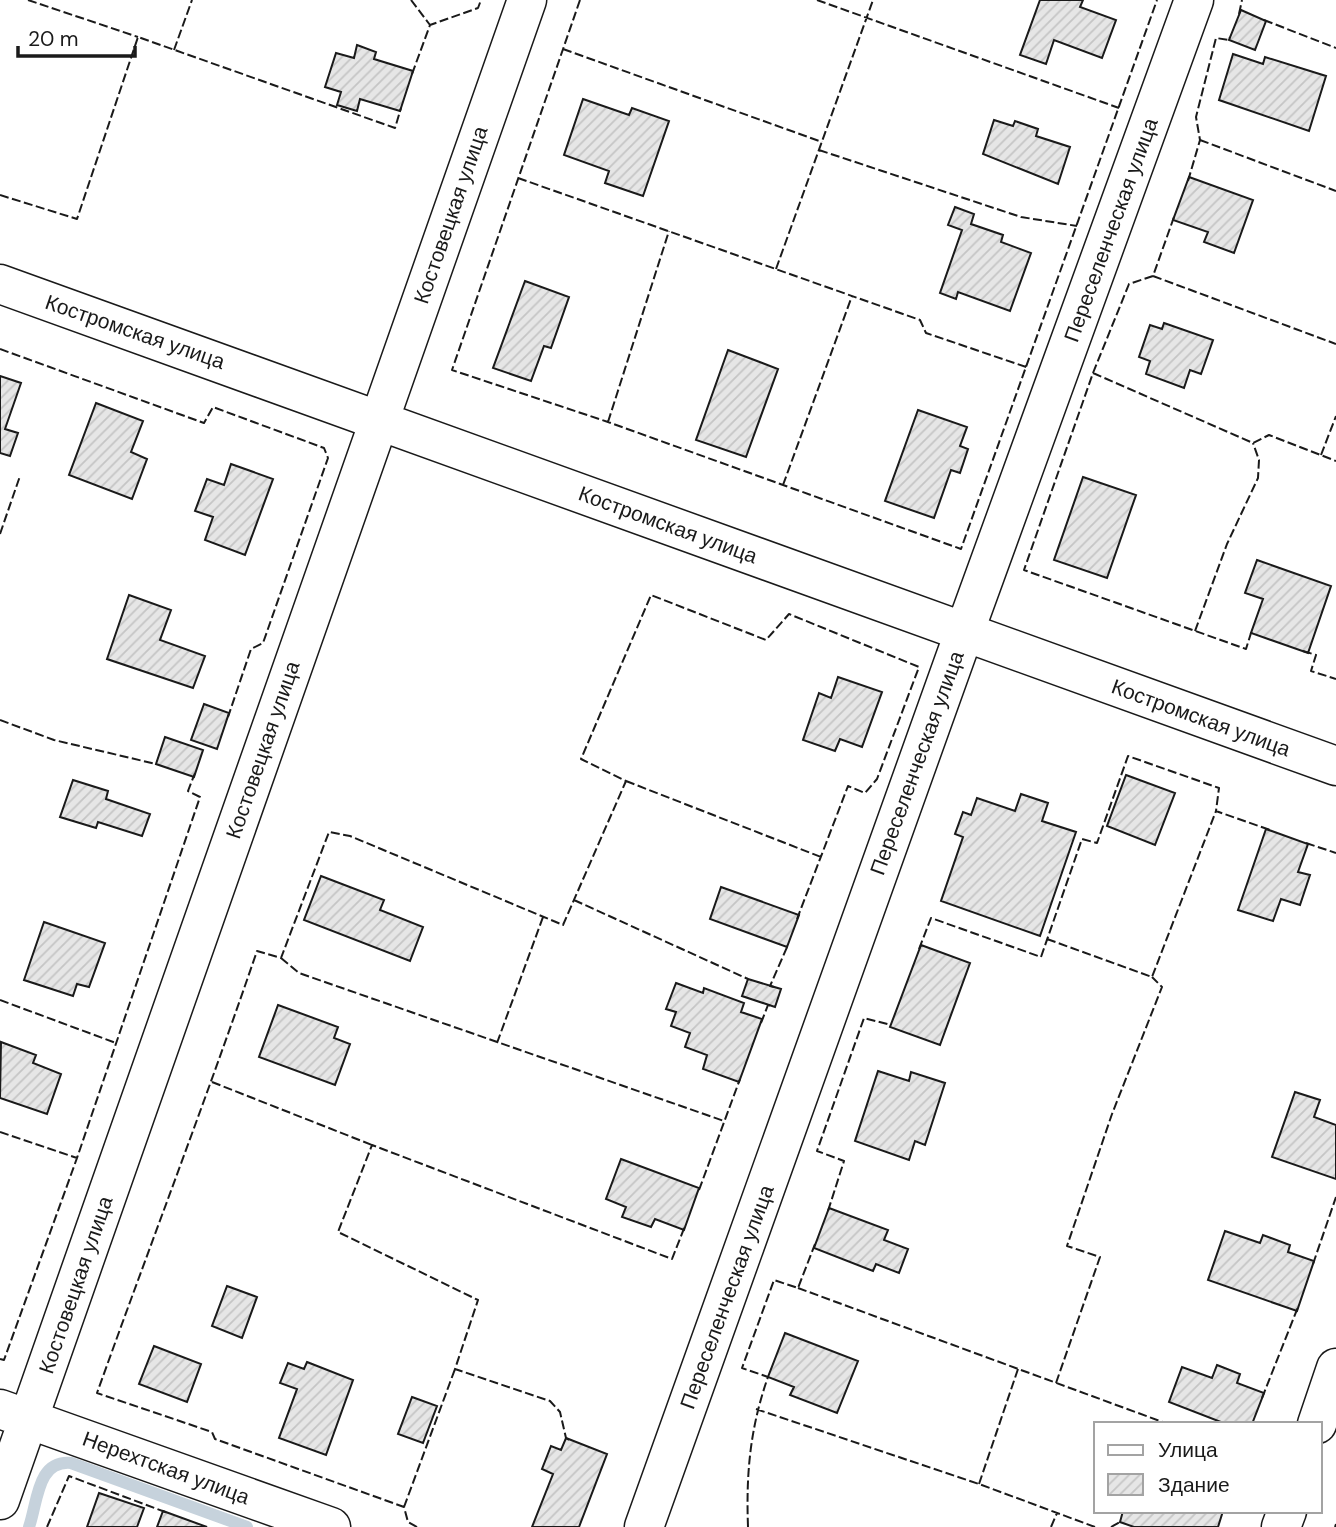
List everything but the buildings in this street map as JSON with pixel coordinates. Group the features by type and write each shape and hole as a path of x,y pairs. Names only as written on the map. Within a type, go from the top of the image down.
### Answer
{"street":[{"name":"Костовецкая улица","path":"0,1500 15,1414 379,418 527,0"},
{"name":"Переселенческая улица","path":"644,1527 1194,0"},
{"name":"Костромская улица","path":"0,284 379,418 964,633 1336,766"},
{"path":"1318,1422 1336,1368"},
{"name":"Нерехтская улица","path":"15,1414 331,1527"}],"waterway":[{"path":"29,1527 45,1475 51,1468 71,1463 247,1527"}],"fence":[{"path":"28,0 138,37"},
{"path":"174,50 192,0"},
{"path":"411,0 430,25"},
{"path":"412,74 430,25 478,8 481,0"},
{"path":"580,0 452,370 608,422 961,549 1157,0"},
{"path":"817,0 1119,108"},
{"path":"776,269 873,0"},
{"path":"1239,14 1242,0"},
{"path":"1264,20 1336,48"},
{"path":"0,195 77,219 138,37 395,128 401,108"},
{"path":"1188,181 1200,140 1196,117 1216,38 1229,40 1230,37"},
{"path":"563,49 822,142"},
{"path":"1200,140 1336,191"},
{"path":"819,150 1021,217 1077,226"},
{"path":"518,178 920,320 926,333 1029,368"},
{"path":"1174,217 1153,276 1129,284 1093,373 1024,570 1246,649 1251,633 1254,633"},
{"path":"608,422 669,231"},
{"path":"1153,276 1336,344"},
{"path":"783,485 852,296"},
{"path":"0,349 204,423 213,407 324,448 328,458 263,643 251,649 228,717"},
{"path":"1093,373 1253,443 1269,435 1336,461"},
{"path":"1321,455 1336,416"},
{"path":"1195,631 1227,544 1258,478 1259,460 1253,443"},
{"path":"0,534 20,476"},
{"path":"417,1527 408,1522 404,1507 215,1439 212,1432 97,1393 257,951 281,958 329,832 350,836 563,925 626,781 581,759 651,595 766,640 789,614 919,667 877,779 865,793 848,786 797,919"},
{"path":"1303,651 1316,655 1311,671 1336,679"},
{"path":"0,720 54,740 156,764"},
{"path":"919,949 931,918 1041,957 1082,839 1097,843 1128,756 1219,788 1216,811 1270,830"},
{"path":"0,1359 4,1360 77,1158 200,797 188,791 195,773"},
{"path":"626,781 821,857"},
{"path":"1047,939 1152,977 1216,811"},
{"path":"1306,843 1336,853"},
{"path":"574,900 748,979"},
{"path":"497,1043 543,917"},
{"path":"774,987 770,986 788,945"},
{"path":"281,958 299,973 724,1121"},
{"path":"1056,1383 1100,1257 1067,1246 1112,1114 1162,987 1152,977"},
{"path":"0,1000 116,1043"},
{"path":"761,1023 768,1005 773,1006"},
{"path":"828,1211 844,1161 817,1151 864,1018 891,1025"},
{"path":"699,1190 740,1079"},
{"path":"212,1082 372,1145"},
{"path":"0,1132 77,1158"},
{"path":"569,1440 566,1438 560,1412 550,1401 455,1369 478,1300 338,1232 372,1145 672,1259 685,1226"},
{"path":"1313,1264 1336,1197"},
{"path":"748,1527 750,1451 768,1377 742,1368 774,1280 798,1288 815,1244"},
{"path":"798,1288 1163,1422"},
{"path":"1262,1398 1298,1307"},
{"path":"404,1507 455,1369"},
{"path":"979,1484 1018,1369"},
{"path":"756,1409 979,1484 1095,1527"},
{"path":"47,1527 69,1476 168,1513"},
{"path":"1051,1527 1057,1513"},
{"path":"1111,1527 1120,1522"}]}
